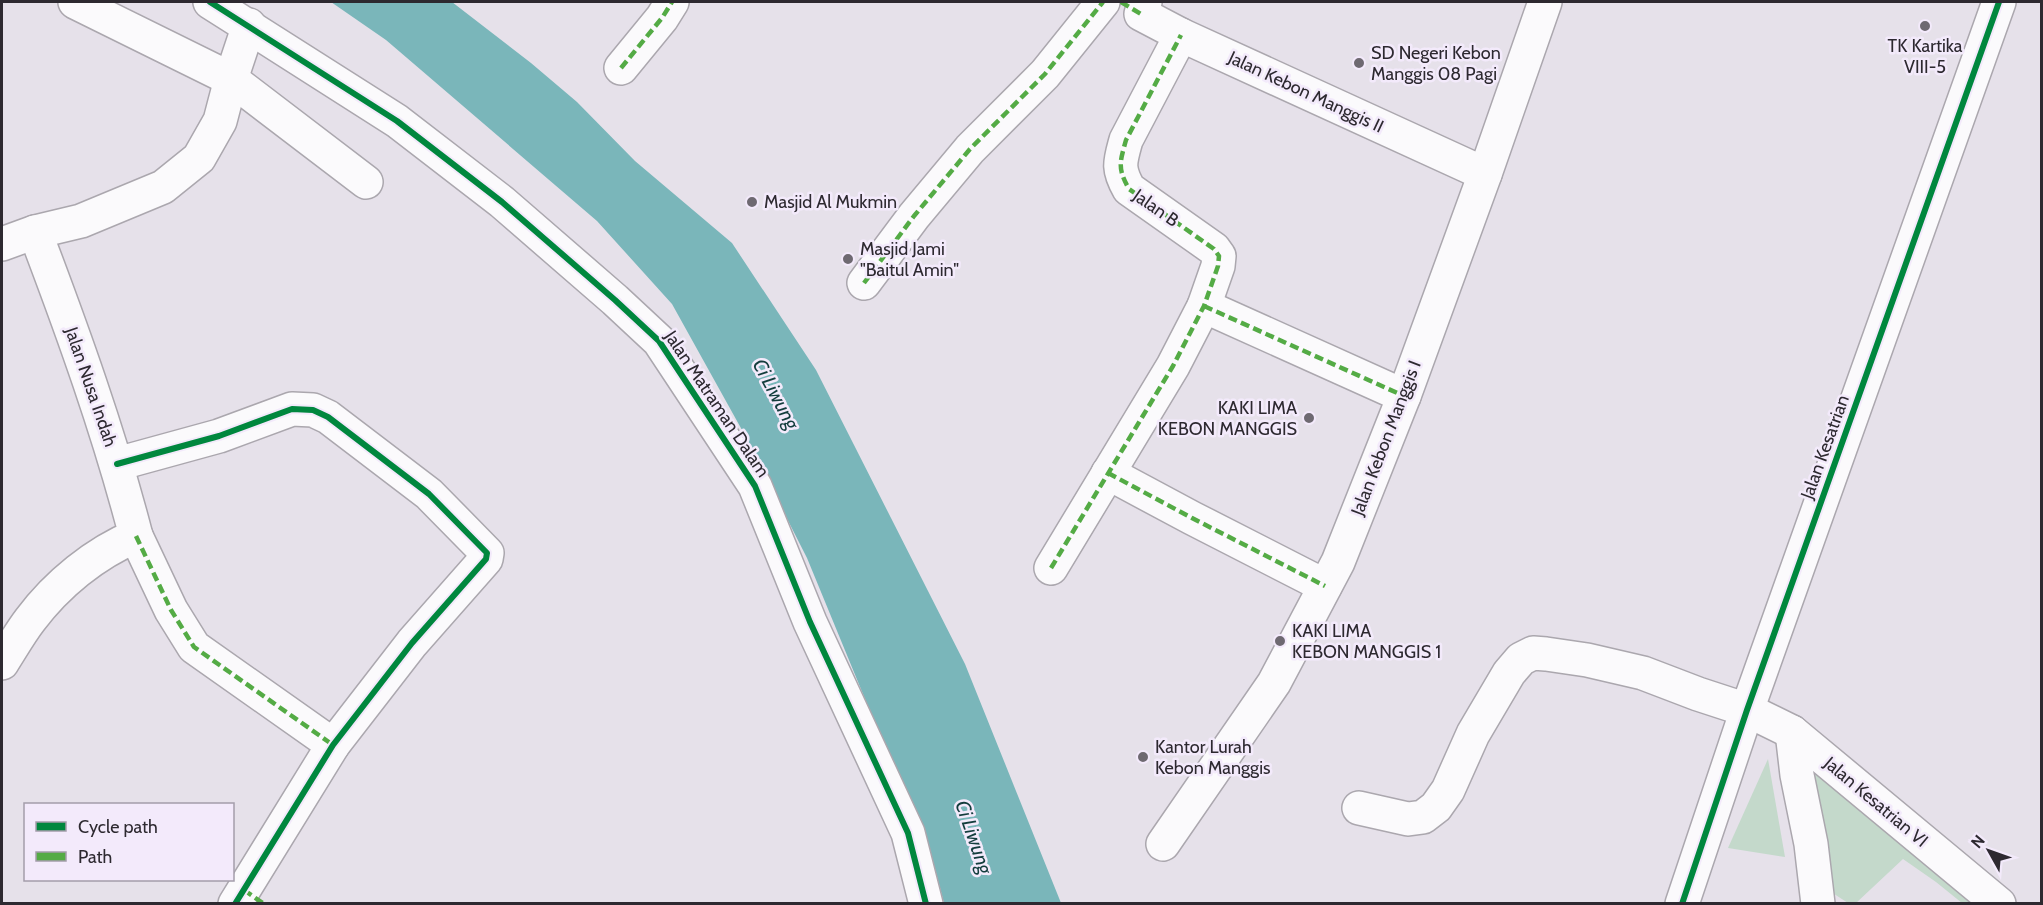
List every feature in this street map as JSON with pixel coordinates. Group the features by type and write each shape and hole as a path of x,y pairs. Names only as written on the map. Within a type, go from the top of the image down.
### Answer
{"street":[{"path":"75,2 231,79 366,182"},
{"name":"Jalan Matraman Dalam","path":"210,2 398,122 502,202 659,341 755,486 810,622 908,832 926,903"},
{"path":"621,68 662,18 672,2"},
{"path":"864,284 914,216 970,149 1045,74 1103,2"},
{"name":"Jalan Kebon Manggis I","path":"1163,844 1274,683 1338,562 1404,396 1545,2"},
{"name":"Jalan Kesatrian","path":"1682,903 1747,710 1999,2"},
{"name":"Jalan Kebon Manggis II","path":"1136,6 1181,35 1485,174"},
{"path":"2,244 34,232 81,220 163,187 198,158 220,121 249,25"},
{"name":"Jalan B","path":"1051,568 1173,366 1204,306 1218,266 1219,256 1214,249 1129,189 1120,175 1121,158 1126,140 1181,35"},
{"name":"Jalan Nusa Indah","path":"34,232 82,356 117,464 136,536 171,610 194,647 333,745"},
{"path":"1204,306 1404,396"},
{"path":"117,464 219,436 292,409 313,410 328,417 429,494 487,553 486,559 412,643 333,745 275,837 248,899"},
{"path":"1108,473 1325,586"},
{"path":"2,663 30,620 56,590 117,544 136,536"},
{"name":"Jalan Kesatrian VI","path":"1359,808 1408,819 1423,817 1436,807 1448,790 1473,734 1509,674 1521,659 1533,653 1587,660 1643,673 1747,710 1792,732 1999,903"},
{"path":"1792,732 1797,775 1811,844 1818,903"}],"green space":[{"path":"1802,752 1990,903 1962,903 1903,859 1856,903 1848,903 1825,888"},
{"path":"1768,759 1785,857 1728,848"}],"water":[{"name":"Ci Liwung","path":"331,2 452,2 577,102 635,161 732,243 816,370 965,664 1061,903 944,903 935,869 807,558 742,430 672,304 597,221 386,40"}],"marked path":[{"path":"621,68 662,18 672,2"},
{"path":"864,283 914,216 970,149 1045,74 1103,2"},
{"path":"1121,2 1141,14"},
{"path":"1051,568 1173,366 1204,306 1218,266 1219,256 1214,249 1129,189 1121,170 1126,140 1181,35"},
{"path":"1204,306 1404,396"},
{"path":"1108,473 1325,586"},
{"path":"136,536 171,610 194,647 333,745"},
{"path":"244,890 264,904"}],"cycle path":[{"path":"210,2 397,121 502,202 659,341 755,486 810,622 908,833 926,904"},
{"path":"1682,904 1747,710 1999,2"},
{"path":"117,464 219,436 292,409 313,410 328,417 429,494 487,553 486,559 412,643 333,745 235,904"}],"place":[{"name":"TK Kartika VIII-5","path":"1925,26"},
{"name":"SD Negeri Kebon Manggis 08 Pagi","path":"1359,63"},
{"name":"Masjid Al Mukmin","path":"752,202"},
{"name":"Masjid Jami \"Baitul Amin\"","path":"848,259"},
{"name":"KAKI LIMA KEBON MANGGIS","path":"1309,418"},
{"name":"KAKI LIMA KEBON MANGGIS 1","path":"1280,641"},
{"name":"Kantor Lurah Kebon Manggis","path":"1143,757"}]}
